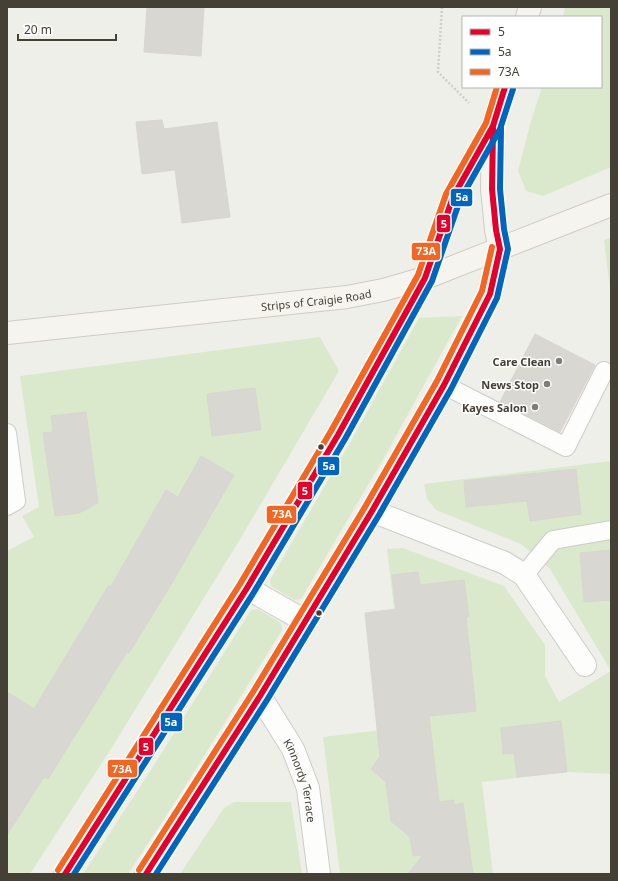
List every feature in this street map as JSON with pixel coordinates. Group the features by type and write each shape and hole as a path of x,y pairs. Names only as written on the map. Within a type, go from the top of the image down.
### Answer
{"street":[{"path":"65,874 247,588 338,435 425,278 453,197 493,126 505,88"},
{"path":"146,874 260,696 372,511 444,385 490,294 500,249 496,230 492,189 493,126"},
{"name":"Strips of Craigie Road","path":"7,333 347,297 383,290 425,278 611,205"},
{"path":"372,511 505,563 524,575 585,665"},
{"path":"247,588 305,621"},
{"name":"Kinnordy Terrace","path":"260,696 293,749 308,788 319,874"}],"lane":[{"path":"444,385 566,446 604,371"},
{"path":"7,434 16,501 7,506"},
{"path":"524,575 553,540 611,530"}],"path":[{"path":"442,7 438,72 462,96"}],"green space":[{"path":"565,7 611,7 611,167 543,196 526,191 518,171 531,121 542,88 602,88 602,16 563,16"},
{"path":"611,238 611,297 604,240"},
{"path":"462,316 384,458 301,599 294,600 271,586 270,580 351,441 419,318"},
{"path":"320,337 339,371 242,536 114,744 30,874 7,874 7,551 34,537 22,516 39,507 20,376"},
{"path":"611,461 611,671 550,569 521,544 436,510 427,499 424,484"},
{"path":"403,548 504,586 545,645 545,676 559,702 611,671 611,774 567,772 482,782 493,874 340,874 323,737 408,727 387,549"},
{"path":"258,609 281,623 282,630 181,793 128,874 83,874 149,773 251,610"},
{"path":"234,802 291,802 302,874 180,874 224,808"}],"building":[{"path":"147,7 204,7 201,56 144,52"},
{"path":"162,120 164,129 217,122 230,217 182,223 175,170 142,174 136,122"},
{"path":"535,334 595,365 560,432 500,402"},
{"path":"255,388 261,430 212,436 207,394"},
{"path":"86,412 98,503 79,513 55,516 43,433 53,432 51,416"},
{"path":"201,456 234,475 172,583 129,653 127,652 48,779 44,777 7,835 7,692 34,709 109,585 110,588 166,490 178,497"},
{"path":"576,469 581,514 530,521 527,501 466,507 464,481"},
{"path":"611,550 611,600 584,602 580,553"},
{"path":"418,572 420,585 464,580 469,617 466,617 476,711 429,716 439,802 454,800 454,805 463,803 473,874 408,874 423,855 413,856 410,837 391,821 386,782 371,769 380,757 365,613 396,609 392,575"},
{"path":"561,721 567,772 517,777 514,753 503,754 501,728"}],"transit line":[{"name":"73A","path":"58,870 240,584 331,431 418,275 446,194 486,123 497,88"},
{"name":"5","path":"65,874 247,588 338,435 425,278 453,197 493,126 505,88"},
{"name":"5a","path":"74,874 254,592 345,439 432,281 460,200 500,129 513,89"},
{"name":"5","path":"146,874 260,696 372,511 444,385 490,294 500,249 496,230 492,189 493,128"},
{"name":"5a","path":"156,874 267,700 379,515 451,389 497,298 508,249 504,229 500,189 501,128"},
{"name":"73A","path":"139,870 253,692 365,507 437,381 482,291 492,247"}],"place":[{"name":"Care Clean","path":"559,361"},
{"name":"News Stop","path":"547,384"},
{"name":"Kayes Salon","path":"535,407"}]}
